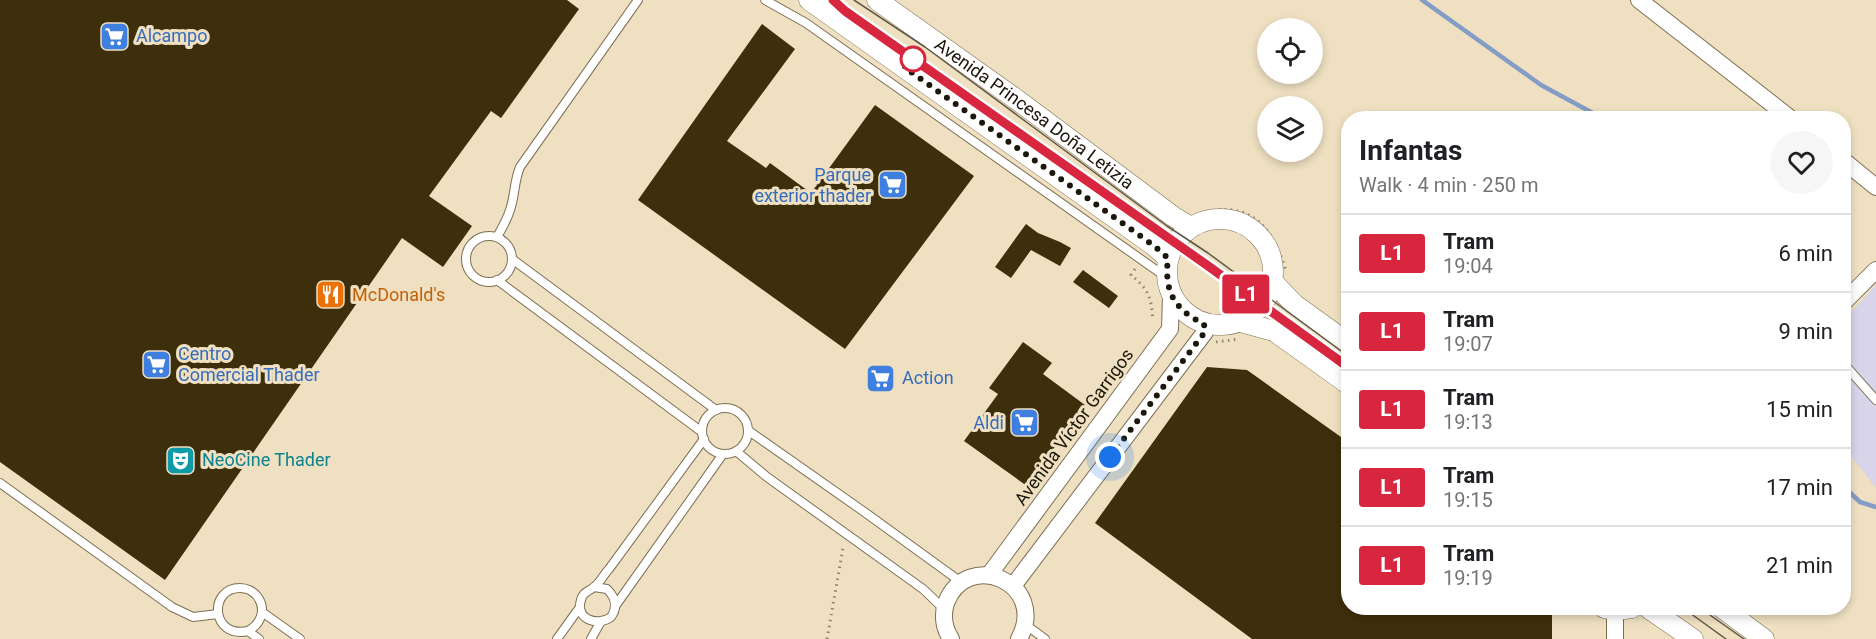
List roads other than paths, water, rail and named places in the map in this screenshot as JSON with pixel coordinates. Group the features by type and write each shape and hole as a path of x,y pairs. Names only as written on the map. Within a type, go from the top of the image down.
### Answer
{"street":[{"name":"Avenida Princesa Doña Letizia","path":"808,0 1115,218 1168,276"},
{"name":"Avenida Princesa Doña Letizia","path":"877,0 1174,217 1195,220"},
{"path":"1639,0 1781,111"},
{"path":"1851,167 1876,188"},
{"path":"1341,338 1294,304 1273,268 1268,249 1257,234 1241,223 1223,219 1195,220 1177,239 1168,276 1188,316 1204,324 1240,330 1274,331 1341,379"},
{"path":"1851,295 1876,270"},
{"name":"Avenida Víctor Garrigos","path":"989,575 1170,329 1168,276"},
{"path":"1240,330 1265,301 1280,278"},
{"path":"1013,585 1205,332 1204,324"},
{"path":"951,639 944,623 944,609 949,596 961,582 975,576 989,575 1013,585 1022,597 1026,610 1022,632"},
{"path":"1615,639 1617,615"},
{"path":"1658,615 1693,639"},
{"path":"1731,615 1764,639"}],"lane":[{"path":"497,237 509,213 515,179 520,167 638,0"},
{"path":"765,0 815,29 1168,276"},
{"path":"482,237 497,237 510,248 512,260 507,272 497,280 484,281 478,279 468,269 466,262 469,246 482,237"},
{"path":"512,260 716,410"},
{"path":"497,280 703,436 711,449 723,454 735,451 747,440 749,431 746,420 733,408 724,407 708,415 703,423 703,436 594,587 584,594 580,607 557,639"},
{"path":"1851,372 1876,400"},
{"path":"749,431 961,582"},
{"path":"735,451 767,477 923,589 944,609"},
{"path":"591,639 600,623 611,617 616,605 723,454"},
{"path":"0,483 172,607 193,616 218,614"},
{"path":"594,587 607,589 615,599 616,605"},
{"path":"240,588 254,593 262,612 258,623 242,633 223,626 218,614 218,606 226,593 240,588"},
{"path":"580,607 589,621 600,623"},
{"path":"262,612 300,639"},
{"path":"248,631 259,639"},
{"path":"1022,632 1045,639"}],"waterway":[{"path":"1422,0 1541,85 1589,111"},
{"path":"1851,494 1860,502 1876,507"}],"tram line":[{"path":"833,0 845,11 1341,362"},
{"name":"L1","path":"833,0 845,11 1341,362"},
{"path":"854,0 925,47 1167,226 1208,253 1341,351"},
{"path":"1693,615 1726,639"},
{"path":"1710,615 1744,639"}],"place":[{"name":"Alcampo","path":"115,36"},
{"name":"Parque exterior thader","path":"892,185"},
{"name":"McDonald's","path":"331,295"},
{"name":"Centro Comercial Thader","path":"157,364"},
{"name":"Action","path":"881,378"},
{"name":"Aldi","path":"1025,423"},
{"name":"NeoCine Thader","path":"181,460"}]}
